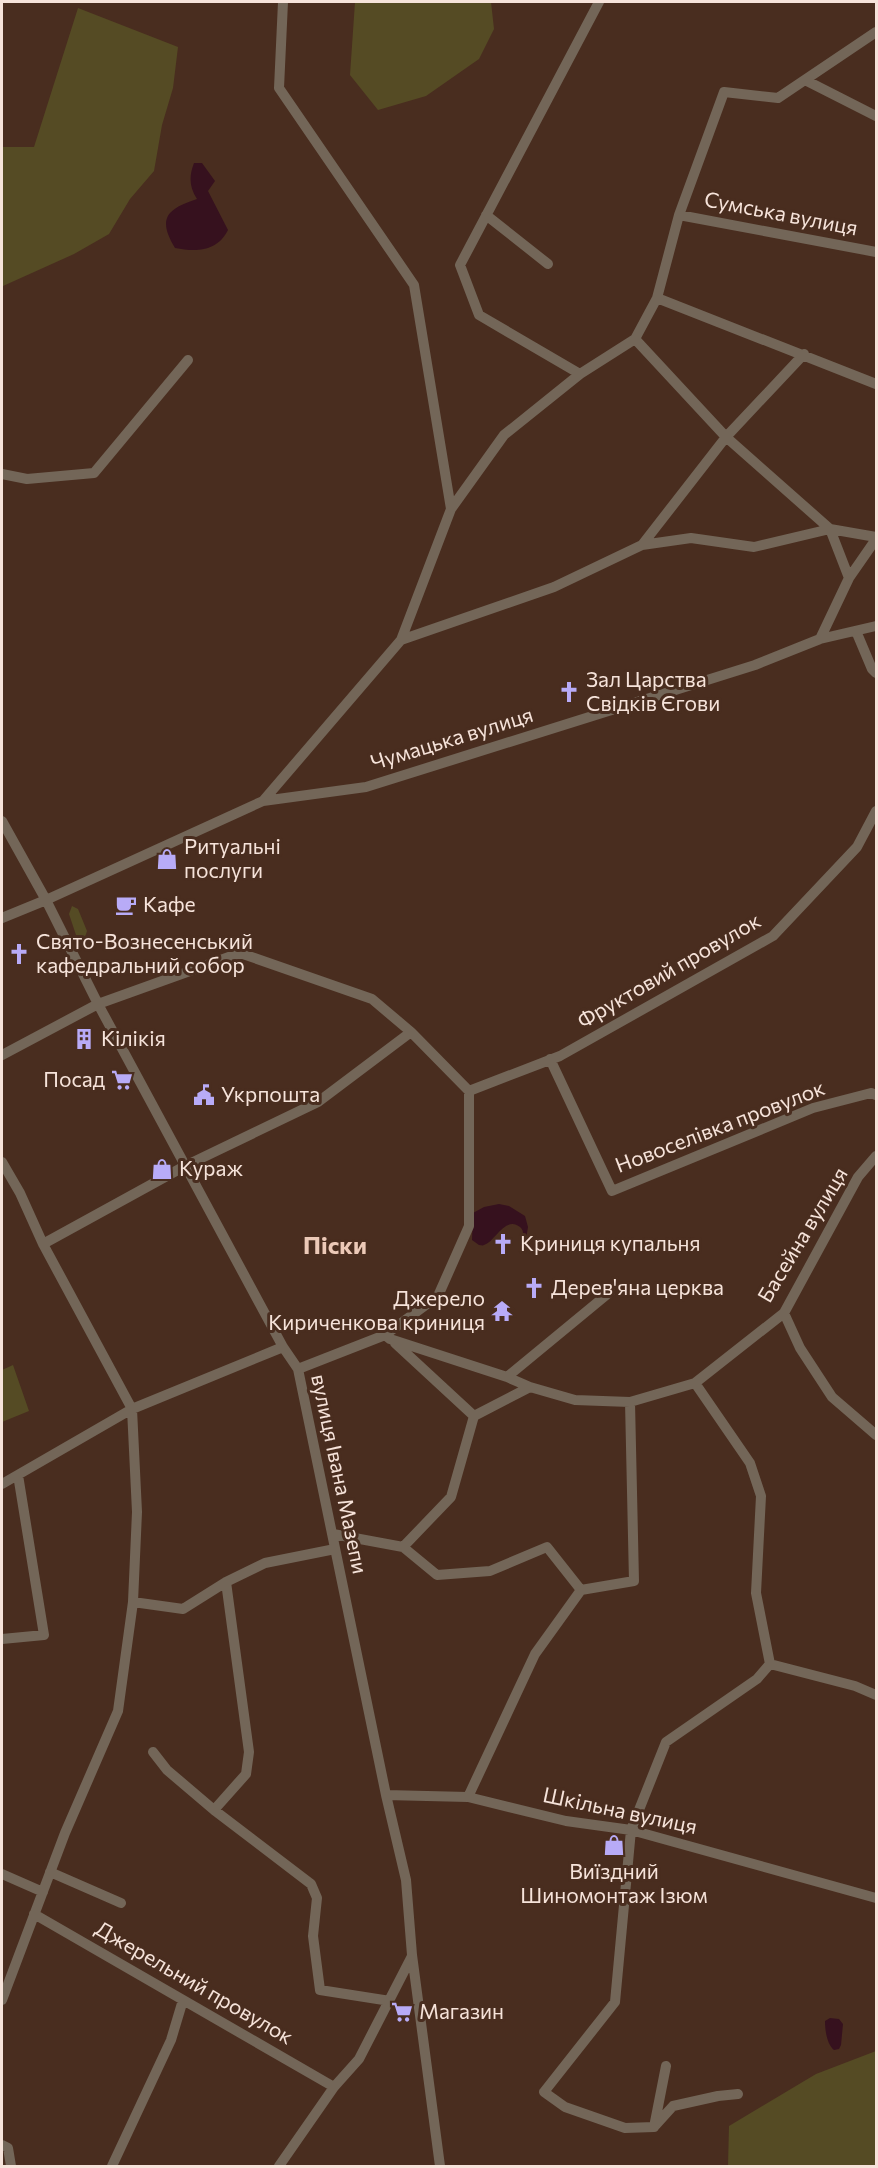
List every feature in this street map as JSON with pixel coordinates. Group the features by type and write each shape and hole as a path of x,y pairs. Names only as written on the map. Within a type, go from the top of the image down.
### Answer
{"street":[{"path":"284,2 279,88 414,285 451,509"},
{"path":"580,374 479,315 460,265 599,2"},
{"path":"263,801 401,640 451,509 504,435 580,374 635,339 657,298 679,215 724,92 778,98 876,32"},
{"path":"805,80 876,116"},
{"path":"486,215 548,264"},
{"name":"Сумська вулиця","path":"679,215 876,252"},
{"path":"657,298 876,384"},
{"path":"635,339 726,437 830,529 849,578"},
{"path":"642,545 726,437 804,354"},
{"path":"2,474 27,479 94,473 188,360"},
{"path":"401,640 554,587 642,545 691,538 754,547 830,529 876,538 849,578 820,639"},
{"name":"Чумацька вулиця","path":"2,918 263,801 366,787 755,665 820,639 876,626"},
{"path":"856,631 872,669 876,673"},
{"name":"Фруктовий провулок","path":"469,1091 560,1056 773,936 857,847 876,811"},
{"name":"вулиця Івана Мазепи","path":"2,820 185,1166 283,1347 298,1370 386,1795 406,1880 412,1955 440,2166"},
{"path":"2,1056 98,1004 240,953 372,999 411,1032 469,1091 469,1226 438,1296 388,1337 298,1370"},
{"path":"43,1244 185,1166 318,1102 411,1032"},
{"name":"Новоселівка провулок","path":"550,1059 612,1191 813,1108 871,1093 876,1095"},
{"name":"Басейна вулиця","path":"388,1337 530,1387 575,1400 630,1402 695,1383 784,1313 858,1177 876,1156"},
{"path":"2,1162 20,1193 43,1244 132,1409 137,1512 133,1602 118,1711 34,1914 2,2000"},
{"path":"507,1377 610,1292"},
{"path":"784,1313 800,1348 832,1397 876,1435"},
{"path":"388,1337 474,1416"},
{"path":"2,1484 132,1409 283,1347"},
{"path":"695,1383 750,1463 761,1496 756,1593 770,1664"},
{"path":"404,1547 450,1497 474,1416 530,1387"},
{"path":"468,1797 535,1654 581,1590 634,1581 630,1402"},
{"path":"2,1639 44,1635 18,1475"},
{"path":"333,1534 404,1547 437,1575 490,1571 547,1547 581,1590"},
{"path":"133,1602 183,1610 226,1582 265,1563 335,1549"},
{"path":"214,1810 246,1774 249,1752 226,1582"},
{"path":"770,1664 855,1686 876,1695"},
{"path":"738,2094 673,2106 654,2127 625,2128 565,2107 544,2092 615,2002 632,1830 666,1742 757,1679 770,1664"},
{"path":"153,1752 167,1770 214,1810 311,1884 317,1898 313,1936 320,1990 390,2001"},
{"name":"Шкільна вулиця","path":"386,1795 468,1797 566,1821 632,1830 876,1898"},
{"path":"51,1872 121,1903"},
{"path":"2,1874 43,1892"},
{"name":"Джерельний провулок","path":"34,1914 334,2087"},
{"path":"279,2166 334,2087 359,2059 412,1955"},
{"path":"112,2166 171,2040 183,2000"},
{"path":"654,2127 666,2066"},
{"path":"2,2145 8,2148 11,2166"}],"shaded area":[{"path":"355,2 491,2 494,29 479,59 426,96 378,110 350,75"},
{"path":"78,8 178,47 173,88 162,125 154,171 130,199 109,234 74,254 3,286 2,147 34,147"},
{"path":"194,163 202,163 215,181 208,191 228,230 218,243 205,249 175,248 166,222 172,211 197,199 192,190 191,181"},
{"path":"72,906 78,909 87,931 85,937 81,939 77,938 69,914"},
{"path":"499,1204 509,1206 525,1216 528,1227 526,1239 523,1240 523,1231 520,1227 510,1224 500,1230 488,1243 479,1245 472,1240 473,1213 484,1207"},
{"path":"13,1365 29,1411 2,1422 2,1370"},
{"path":"830,2018 839,2019 843,2024 839,2049 834,2050 827,2037 825,2021"},
{"path":"876,2051 876,2166 728,2166 729,2126 816,2074"}],"place":[{"name":"Зал Царства Свідків Єгови","path":"569,692"},
{"name":"Ритуальні послуги","path":"167,859"},
{"name":"Кафе","path":"126,905"},
{"name":"Свято-Вознесенський кафедральний собор","path":"19,954"},
{"name":"Кілікія","path":"84,1039"},
{"name":"Посад","path":"122,1080"},
{"name":"Укрпошта","path":"204,1095"},
{"name":"Кураж","path":"162,1169"},
{"name":"Криниця купальня","path":"503,1244"},
{"name":"Дерев'яна церква","path":"534,1288"},
{"name":"Джерело Кириченкова криниця","path":"502,1311"},
{"name":"Виїздний Шиномонтаж Ізюм","path":"614,1845"},
{"name":"Магазин","path":"402,2012"}],"district":[{"name":"Піски","path":"335,1246"}]}
